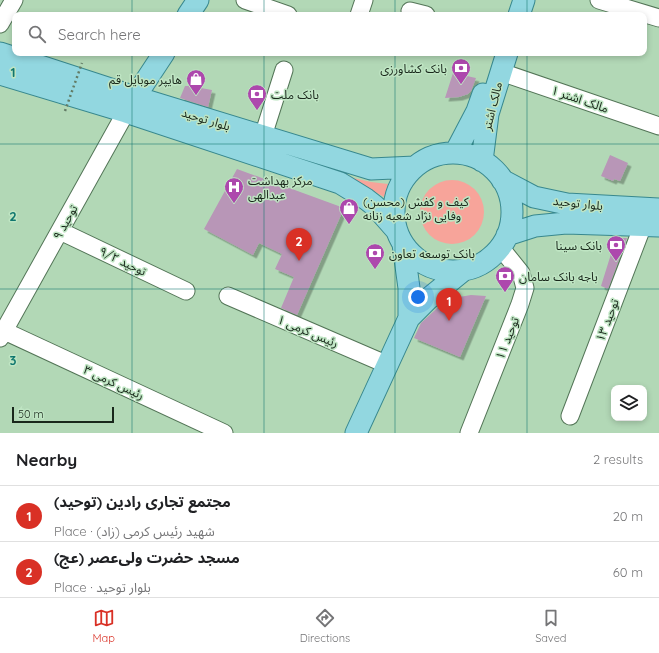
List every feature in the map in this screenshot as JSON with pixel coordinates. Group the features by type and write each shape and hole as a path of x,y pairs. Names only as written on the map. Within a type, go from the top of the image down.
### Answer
{"main road":[{"path":"190,12 198,0"},
{"path":"507,12 511,0"},
{"path":"520,12 524,0"},
{"name":"بلوار توحید","path":"0,53 131,105 340,183 366,198 375,206 400,238"},
{"path":"131,105 162,56"},
{"name":"مالک اشتر","path":"455,153 477,111 501,59"},
{"name":"مالک اشتر","path":"482,161 488,114 501,59"},
{"name":"بلوار توحید","path":"0,74 263,136 371,169 415,167"},
{"path":"400,238 412,255 437,269 451,271 478,265 490,257 504,241 511,221 511,207 508,193 502,180 493,169 482,161 455,153 427,159 415,167 406,177 396,196 394,217 400,238 409,288 409,318"},
{"name":"بلوار توحید","path":"502,180 534,197 567,204 659,209"},
{"name":"بلوار توحید","path":"504,241 535,226 566,223 651,226"},
{"path":"356,433 409,318 428,299 465,269"}],"street":[{"path":"0,24 14,0"},
{"path":"245,0 279,12"},
{"path":"360,12 364,0"},
{"path":"603,0 640,12"},
{"path":"647,14 659,18"},
{"name":"مالک اشتر ۱","path":"501,59 659,126"},
{"path":"263,136 284,70"},
{"name":"توحید ۹","path":"1,333 131,105"},
{"name":"توحید ۱۳","path":"570,416 651,226"},
{"name":"توحید ۹/۲","path":"60,231 186,291"},
{"name":"توحید ۱۱","path":"471,432 525,288 521,273 504,241"},
{"name":"رئیس کرمی ۱","path":"228,296 388,365"},
{"name":"رئیس کرمی ۳","path":"1,333 224,433"}],"path":[{"path":"66,111 82,63"}],"shaded area":[{"path":"349,177 388,184 384,197"},
{"path":"446,180 458,180 475,189 482,200 484,212 482,224 475,235 458,244 446,244 434,239 425,230 420,218 420,206 425,194 434,185"}],"building":[{"name":"بانک کشاورزی","path":"453,73 476,78 471,91 468,94 459,97 445,98"},
{"name":"هایپر موبایل قم","path":"185,86 212,90 208,107 180,98"},
{"path":"610,155 628,163 620,181 614,179 613,181 601,176"},
{"path":"237,169 344,208 297,315 281,308 294,277 275,269 282,254 259,243 253,255 204,229"},
{"name":"بانک سینا","path":"616,238 627,238 608,289 601,286"},
{"path":"471,295 486,296 460,357 414,338 421,323 447,299"}],"place":[{"name":"بانک کشاورزی","path":"461,85"},
{"name":"هایپر موبایل قم","path":"196,96"},
{"name":"بانک ملت","path":"257,111"},
{"name":"مرکز بهداشت عبدالهی","path":"234,204"},
{"name":"کیف و کفش (محسن) وفایی نژاد شعبه زنانه","path":"349,225"},
{"name":"مسجد حضرت ولی‌عصر (عج)","path":"299,261"},
{"name":"بانک سینا","path":"616,262"},
{"name":"بانک توسعه تعاون","path":"375,270"},
{"name":"باجه بانک سامان","path":"505,293"},
{"name":"مجتمع تجاری رادین (توحید)","path":"449,321"}]}
